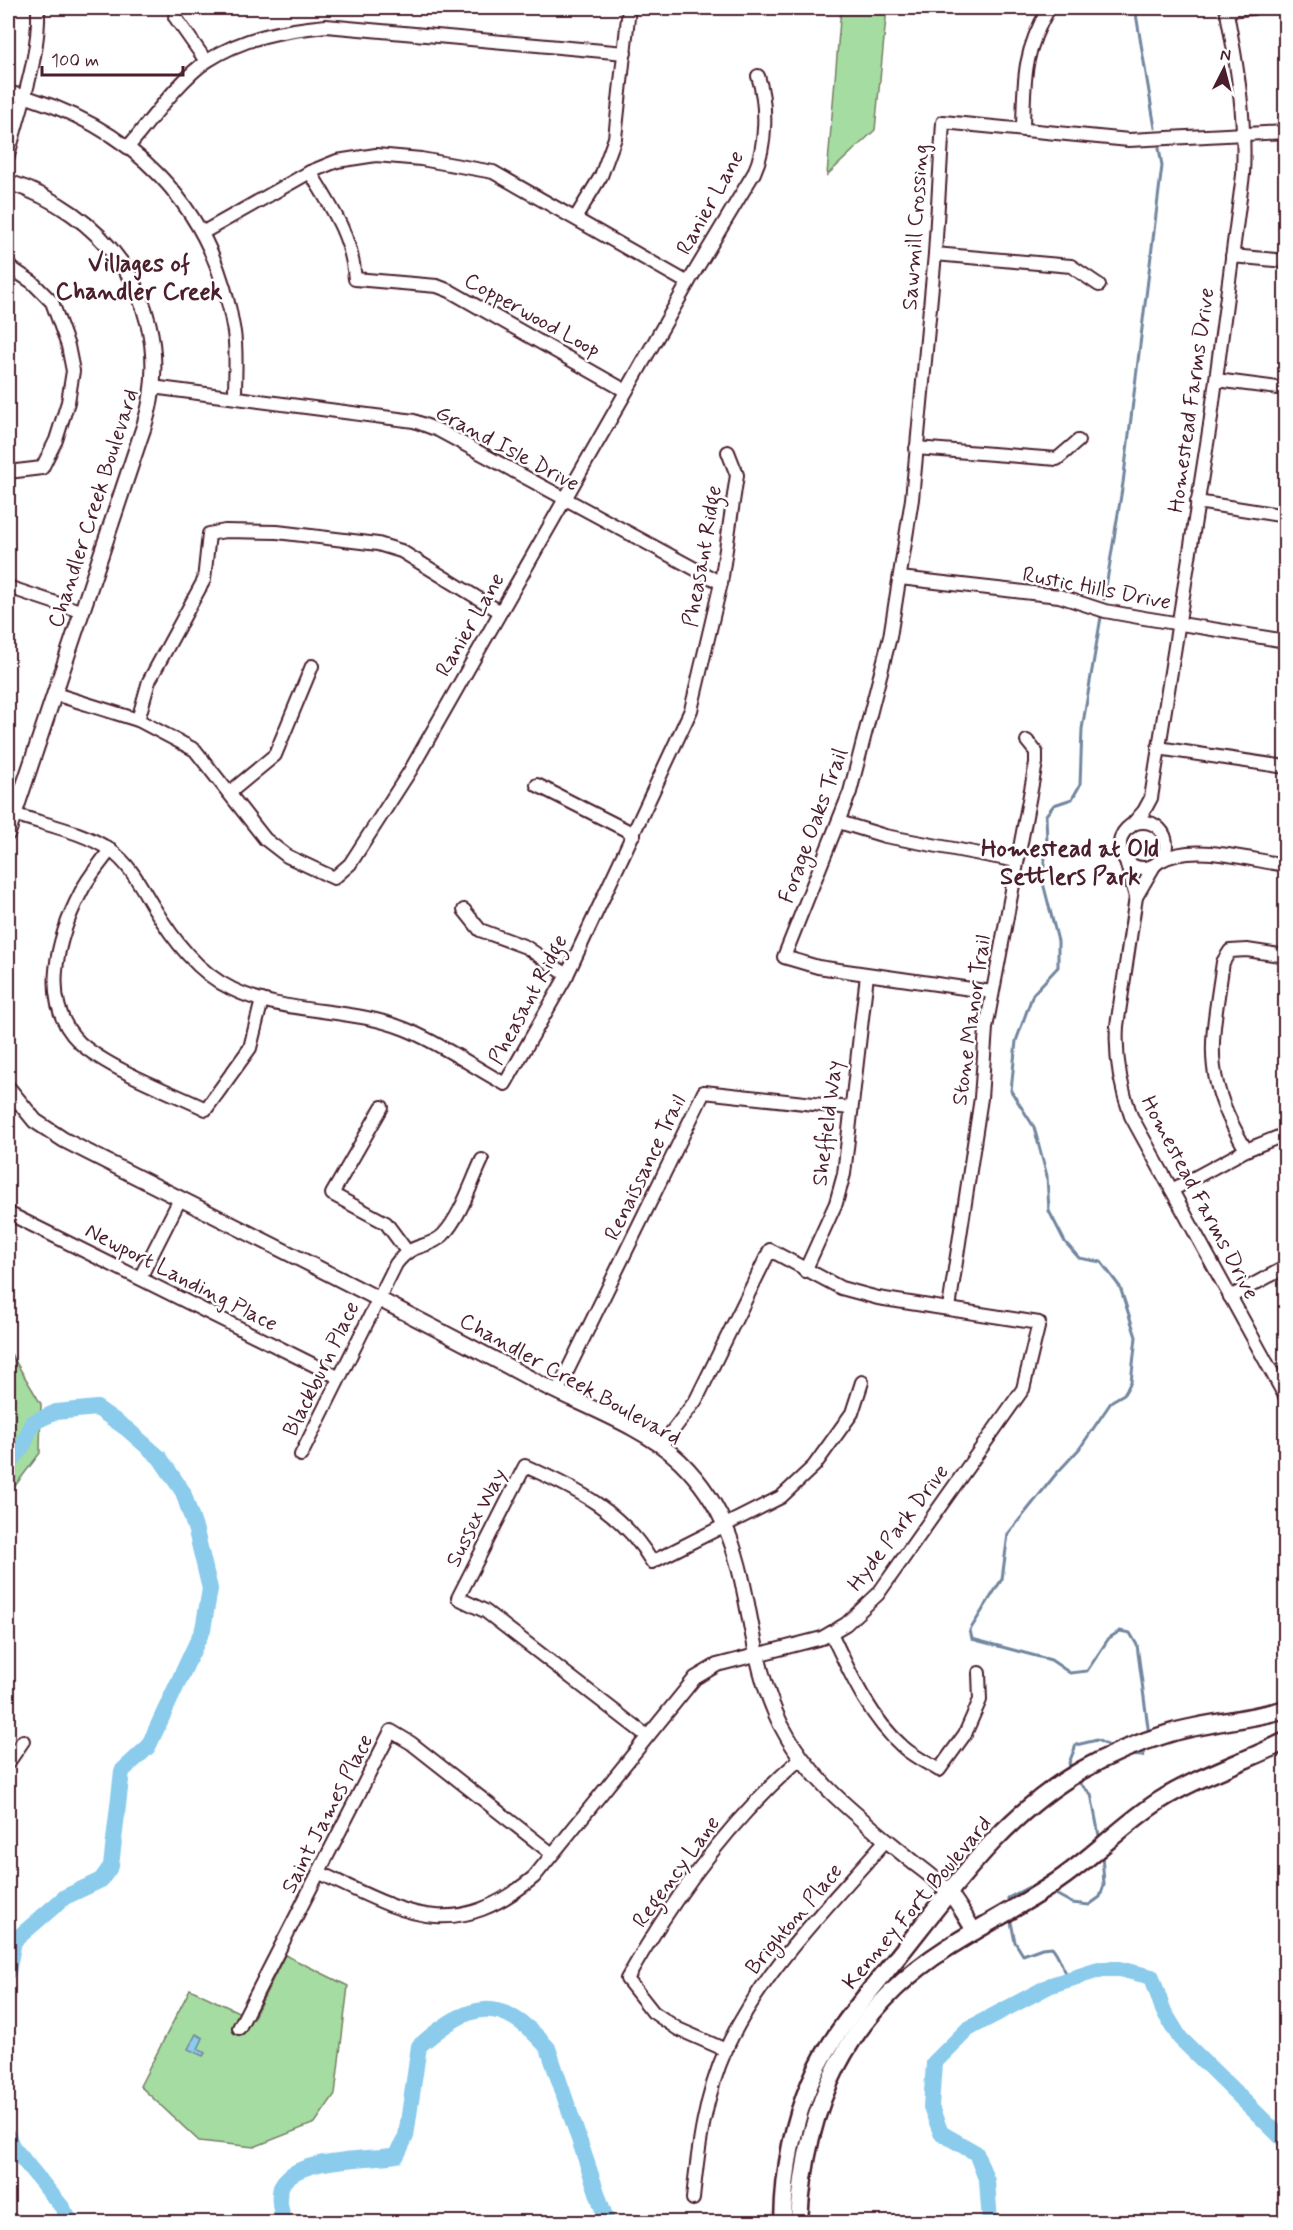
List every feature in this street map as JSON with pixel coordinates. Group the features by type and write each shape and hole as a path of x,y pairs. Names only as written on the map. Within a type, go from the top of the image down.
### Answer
{"main road":[{"name":"Kenney Fort Boulevard","path":"783,2223 784,2184 789,2150 811,2080 831,2043 949,1893 1008,1826 1051,1791 1106,1757 1180,1731 1286,1709"},
{"name":"Kenney Fort Boulevard","path":"800,2223 809,2138 821,2099 840,2061 860,2030 894,1988 947,1948 1058,1881 1131,1821 1185,1785 1286,1741"}],"street":[{"path":"8,156 36,52 39,32 38,8"},
{"path":"576,217 609,160 615,138 629,8"},
{"path":"1023,130 1025,70 1034,34 1049,8"},
{"path":"1227,9 1253,8"},
{"name":"Homestead Farms Drive","path":"1137,897 1122,855 1121,840 1144,811 1151,798 1216,380 1243,175 1245,134 1239,78 1227,9"},
{"path":"175,17 206,61"},
{"path":"129,146 163,105 206,61 245,42 280,31 326,26 625,53"},
{"name":"Ranier Lane","path":"55,694 138,720 195,750 265,839 287,856 334,878 350,864 410,771 499,611 566,500 688,283 726,224 759,161 764,95 758,75"},
{"path":"8,92 68,111 129,146 178,196 202,233 217,268 229,308 234,334 235,396"},
{"name":"Sawmill Crossing","path":"912,499 934,254 943,122 1129,140 1286,132"},
{"path":"202,233 310,172 338,161 376,155 464,165 493,172 576,217 688,283"},
{"name":"Copperwood Loop","path":"310,172 340,223 353,254 355,279 437,286 450,291 626,391"},
{"name":"Chandler Creek Boulevard","path":"8,182 31,190 67,209 99,233 115,253 139,296 148,324 153,357 152,387 139,441 80,611 55,694 10,813 8,832"},
{"path":"934,254 1071,266 1099,285"},
{"path":"1232,256 1286,261"},
{"path":"8,266 32,282 52,302 68,346 73,371 68,402 56,440 42,468 8,472"},
{"path":"1216,380 1286,389"},
{"name":"Grand Isle Drive","path":"152,387 414,421 438,430 721,583"},
{"path":"916,448 1057,459 1078,441"},
{"name":"Pheasant Ridge","path":"10,813 88,839 110,850 132,872 179,945 214,979 232,989 262,1000 351,1015 405,1029 505,1084 567,975 691,710 721,583 737,475 728,452"},
{"name":"Forage Oaks Trail","path":"912,499 890,637 869,724 839,822 784,957 818,967 992,992"},
{"path":"1197,502 1286,516"},
{"path":"138,720 150,681 204,580 209,534 225,531 277,532 378,544 401,551 499,611"},
{"name":"Rustic Hills Drive","path":"900,578 1059,596 1105,611 1178,625 1286,641"},
{"path":"8,586 80,611"},
{"path":"229,793 275,755 312,666"},
{"name":"Stone Manor Trail","path":"949,1308 971,1174 982,1089 986,1028 1036,763 1036,752 1027,741"},
{"path":"1158,748 1286,767"},
{"path":"537,785 634,834"},
{"name":"Homestead Farms Drive","path":"1151,798 1166,848 1137,897 1117,1026 1117,1061 1122,1090 1131,1116 1286,1398"},
{"path":"839,822 885,836 1017,861"},
{"path":"1130,827 1144,823 1161,831 1191,852"},
{"path":"110,850 81,890 65,932 56,972 55,993 63,1018 80,1042 107,1061 206,1109 250,1048 262,1000"},
{"path":"1126,861 1140,868 1157,863 1174,854 1191,852 1286,865"},
{"path":"464,910 480,930 526,947 567,975"},
{"path":"1246,1150 1222,1106 1212,1067 1212,1045 1223,962 1230,951 1238,949 1286,956"},
{"name":"Sheffield Way","path":"806,1271 840,1191 867,975"},
{"name":"Chandler Creek Boulevard","path":"8,1088 28,1114 48,1131 661,1446 696,1479 721,1514 727,1527 739,1564 759,1654 776,1713 801,1758 837,1799 949,1893 979,1929"},
{"name":"Renaissance Trail","path":"557,1392 704,1092 850,1108"},
{"path":"382,1107 332,1194 386,1223 406,1250 442,1236 451,1224 482,1160"},
{"path":"1172,1191 1246,1150 1286,1134"},
{"path":"140,1278 180,1199"},
{"name":"Newport Landing Place","path":"8,1213 338,1377"},
{"name":"Blackburn Place","path":"301,1455 338,1377 406,1250"},
{"name":"Hyde Park Drive","path":"320,1873 394,1908 416,1915 442,1917 469,1914 510,1897 534,1877 551,1853 695,1678 717,1665 790,1648 831,1633 846,1624 878,1594 1023,1389 1039,1323 878,1298 841,1288 770,1250 696,1400 661,1446"},
{"path":"1230,1297 1286,1267"},
{"path":"727,1527 781,1497 814,1466 852,1413 862,1382"},
{"name":"Sussex Way","path":"647,1736 485,1611 458,1598 525,1466 602,1506 622,1521 652,1562 727,1527"},
{"path":"831,1633 853,1679 878,1720 904,1748 939,1770 965,1734 980,1700 979,1673"},
{"name":"Saint James Place","path":"239,2028 391,1731 411,1743 551,1853"},
{"path":"8,1763 23,1741"},
{"name":"Regency Lane","path":"726,2050 678,2029 653,2012 627,1979 662,1917 706,1859 762,1792 801,1758"},
{"name":"Brighton Place","path":"693,2199 700,2131 726,2050 768,1976 886,1840"}],"green space":[{"path":"841,8 887,8 875,130 827,175"},
{"path":"8,1349 41,1404 40,1453 8,1495"},
{"path":"285,1955 348,1986 335,2094 315,2123 254,2147 199,2141 140,2086 190,1989 253,2019"}],"water":[{"path":"196,2034 203,2038 198,2049 205,2053 203,2056 188,2049"}],"waterway":[{"path":"1135,8 1155,128"},
{"path":"1104,599 1123,483 1162,166 1159,148"},
{"path":"1101,617 1082,729 1080,785 1072,799 1054,805 1046,815 1047,843 1042,879 1058,941 1058,967 1033,994 1016,1041 1011,1091 1034,1127 1047,1176 1049,1211 1065,1242 1079,1258 1101,1262 1120,1287 1136,1337 1131,1382 1124,1394 1112,1401 1080,1448 1008,1534 1002,1579 970,1630 972,1639 1051,1660 1070,1673 1087,1671 1109,1638 1120,1631 1130,1633 1137,1645 1149,1735"},
{"path":"8,1466 24,1444 32,1423 56,1412 97,1408 127,1429 160,1458 183,1492 196,1531 210,1589 203,1629 148,1747 122,1771 111,1866 101,1880 65,1897 14,1941 8,1972"},
{"path":"1072,1771 1069,1763 1076,1745 1097,1740 1113,1748"},
{"path":"1127,1755 1143,1756 1147,1747"},
{"path":"1076,1780 1091,1794 1100,1841"},
{"path":"1052,1892 1072,1903 1089,1905 1100,1897 1104,1885 1102,1853"},
{"path":"1008,1905 1008,1898 1029,1887 1034,1888"},
{"path":"1010,1917 1015,1942 1023,1955 1052,1947 1070,1978"},
{"path":"990,2222 987,2181 976,2153 941,2133 931,2107 934,2063 968,2029 1051,1985 1102,1969 1119,1969 1152,1977 1163,2010 1180,2038 1286,2142"},
{"path":"284,2222 280,2194 282,2185 290,2176 302,2169 334,2161 397,2155 406,2136 419,2046 454,2020 485,2010 500,2012 515,2018 531,2030 548,2048 607,2222"},
{"path":"8,2136 12,2146 62,2207 71,2222"}],"district":[{"name":"Villages of Chandler Creek","path":"139,277"},
{"name":"Homestead at Old Settlers Park","path":"1070,862"}]}
